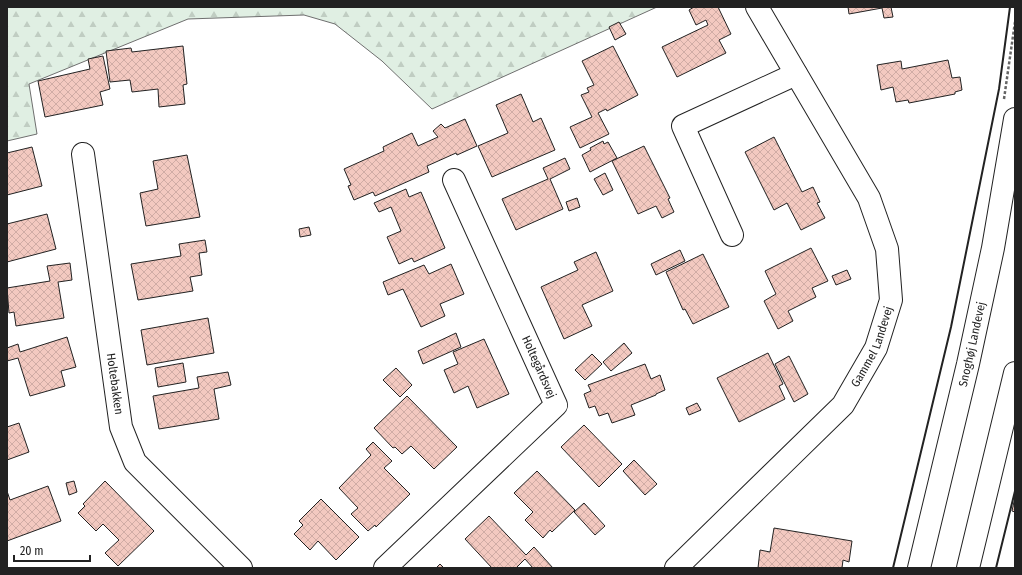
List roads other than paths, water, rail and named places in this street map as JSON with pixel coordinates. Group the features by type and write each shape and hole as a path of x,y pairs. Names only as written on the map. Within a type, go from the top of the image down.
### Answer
{"street":[{"name":"Gammel Landevej","path":"676,568 843,405 876,348 891,300 887,249 870,198 757,7"},
{"path":"732,235 682,126 796,74"},
{"name":"Snoghøj Landevej","path":"919,568 970,356 993,248 1015,119"},
{"name":"Holtebakken","path":"83,154 121,427 135,462 241,568"},
{"name":"Holtegårdsvej","path":"384,568 556,405 454,180"},
{"path":"968,568 1015,373"}]}
